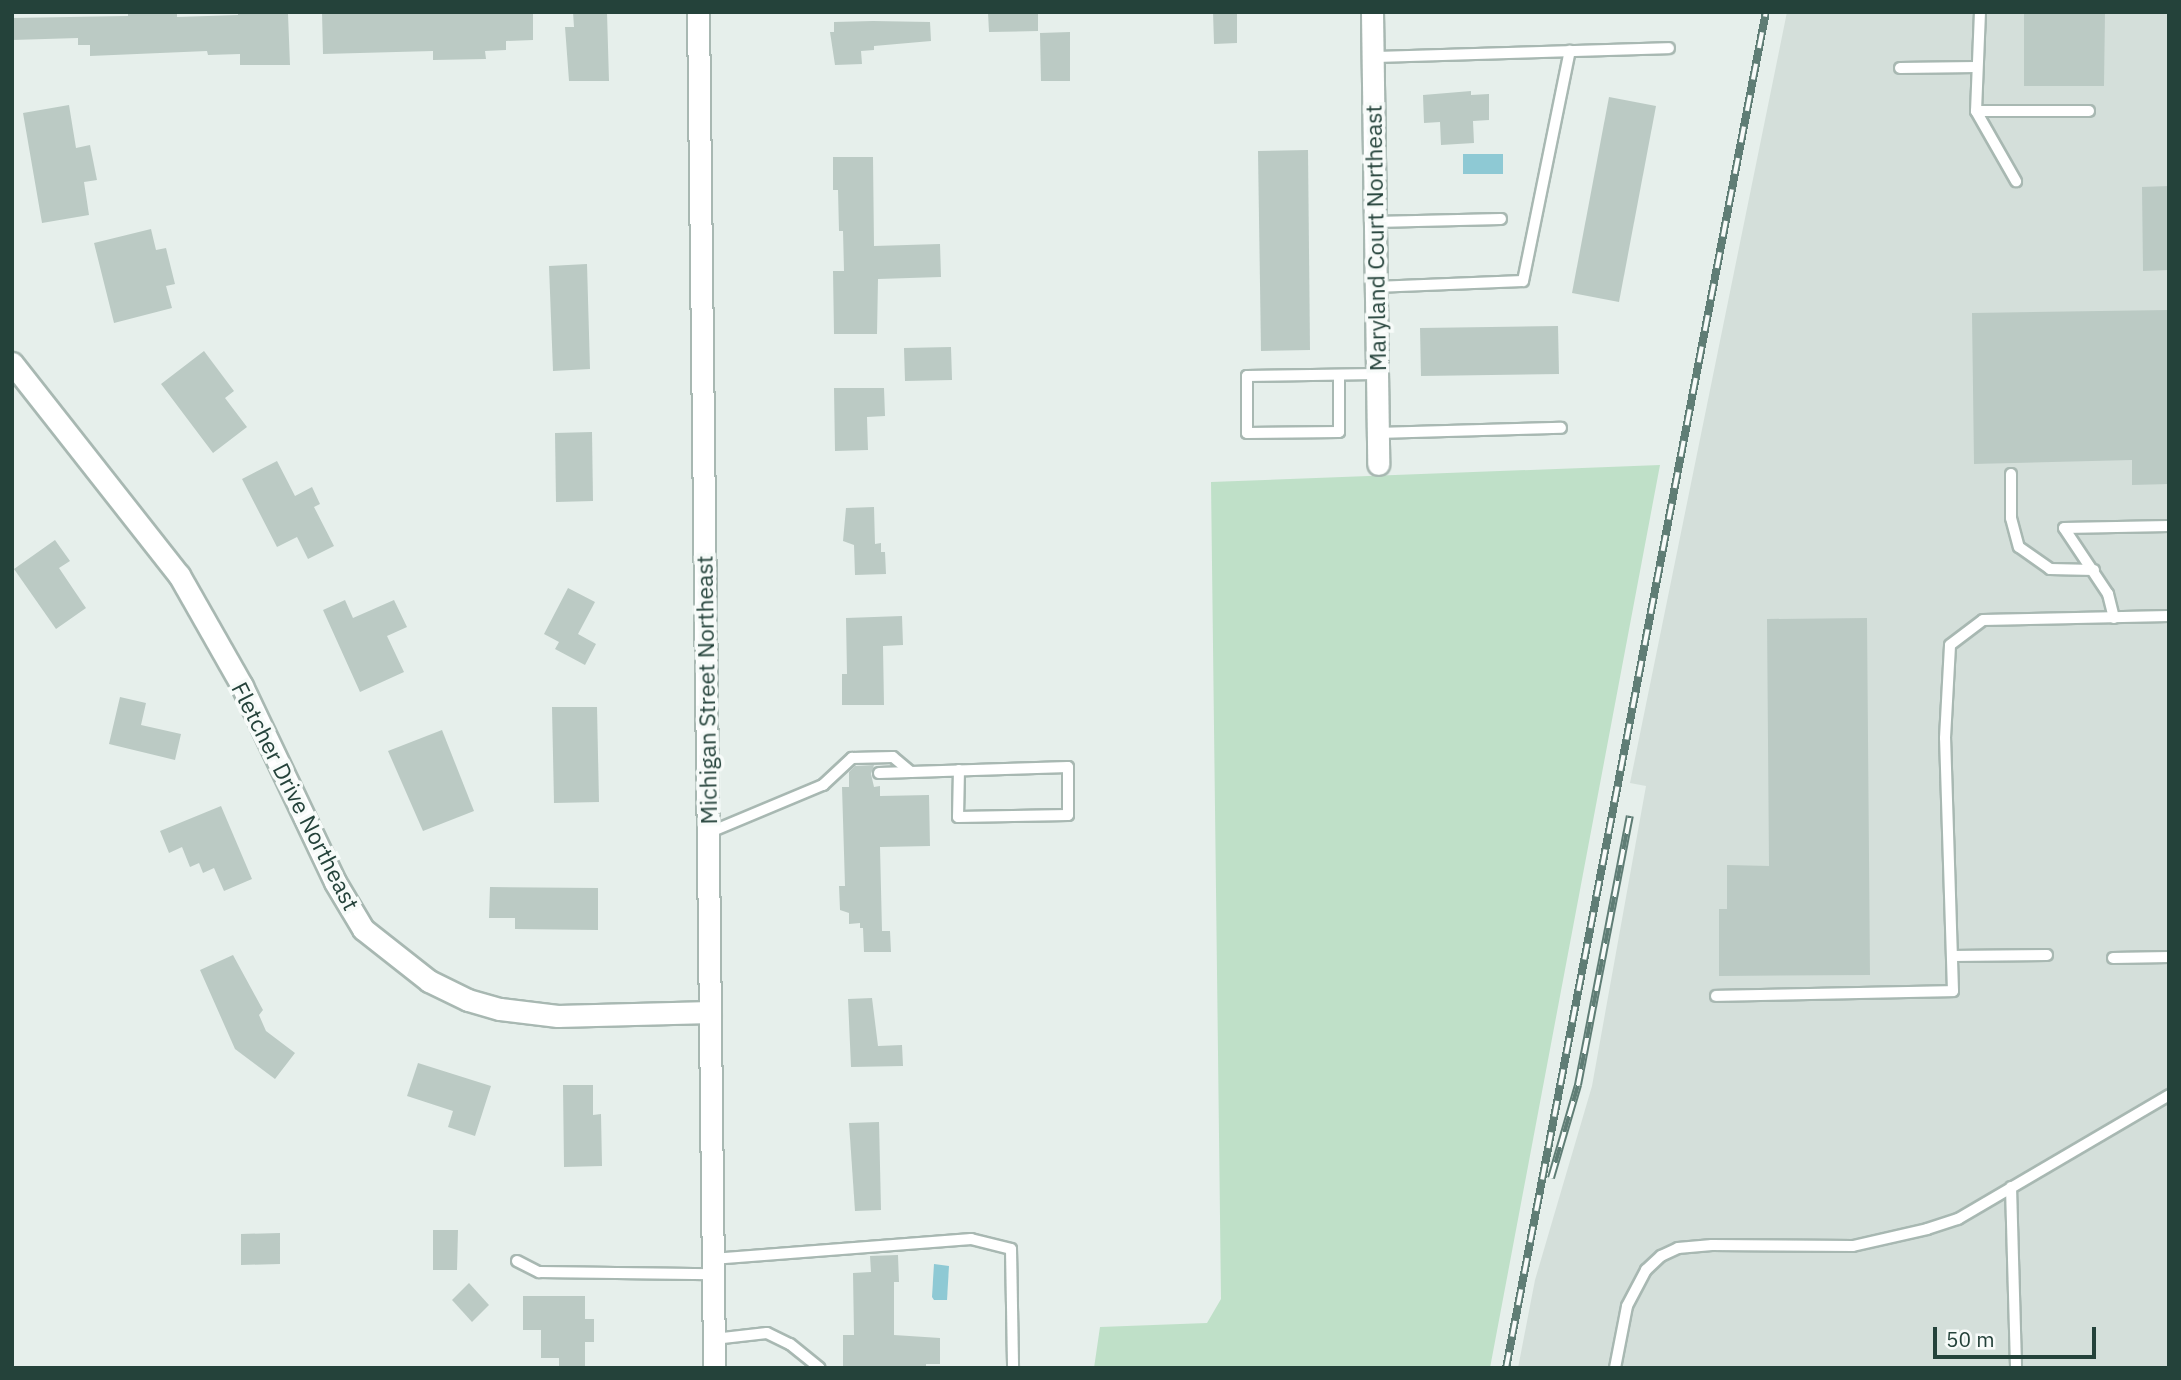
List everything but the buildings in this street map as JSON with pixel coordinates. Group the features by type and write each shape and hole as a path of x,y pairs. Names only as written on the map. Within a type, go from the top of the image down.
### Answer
{"street":[{"name":"Michigan Street Northeast","path":"698,12 714,1368"},
{"name":"Maryland Court Northeast","path":"1372,12 1378,464"},
{"name":"Fletcher Drive Northeast","path":"12,363 179,575 242,686 335,882 363,929 429,981 468,1000 500,1009 558,1016 710,1012"}],"lane":[{"path":"1980,12 1976,111 2016,181"},
{"path":"1373,57 1669,48"},
{"path":"1376,287 1523,281 1570,51"},
{"path":"1900,68 1976,67"},
{"path":"1976,111 2089,111"},
{"path":"1375,222 1501,219"},
{"path":"1339,375 1339,432 1247,433 1247,376 1376,374"},
{"path":"1377,433 1561,428"},
{"path":"2011,474 2011,519 2019,547 2050,569 2094,570"},
{"path":"2114,618 2108,594 2064,528 2169,526"},
{"path":"1716,996 1953,991 1945,738 1950,645 1983,621 2169,617"},
{"path":"708,833 823,785 852,758 893,757 911,772"},
{"path":"879,774 960,770 1068,767 1068,815 958,817 960,770"},
{"path":"1952,956 2046,955"},
{"path":"2113,958 2169,957"},
{"path":"1615,1368 1628,1306 1646,1270 1661,1256 1678,1248 1712,1245 1853,1246 1958,1219 2169,1095"},
{"path":"2011,1187 2016,1368"},
{"path":"517,1261 539,1272 713,1267 971,1239 1011,1249 1013,1368"},
{"path":"713,1339 767,1333 790,1344 820,1368"}],"shaded area":[{"path":"1787,12 2169,12 2169,1368 1518,1368 1535,1280 1592,1086 1646,786 1630,783"}],"green space":[{"path":"1660,465 1490,1368 1094,1368 1100,1327 1207,1323 1221,1299 1211,482"}],"water":[{"path":"1463,154 1503,154 1503,174 1463,174"},
{"path":"934,1264 949,1266 947,1300 934,1300 932,1297"}],"railway":[{"path":"1506,1368 1766,12"},
{"path":"1551,1178 1578,1085 1630,816"}]}
